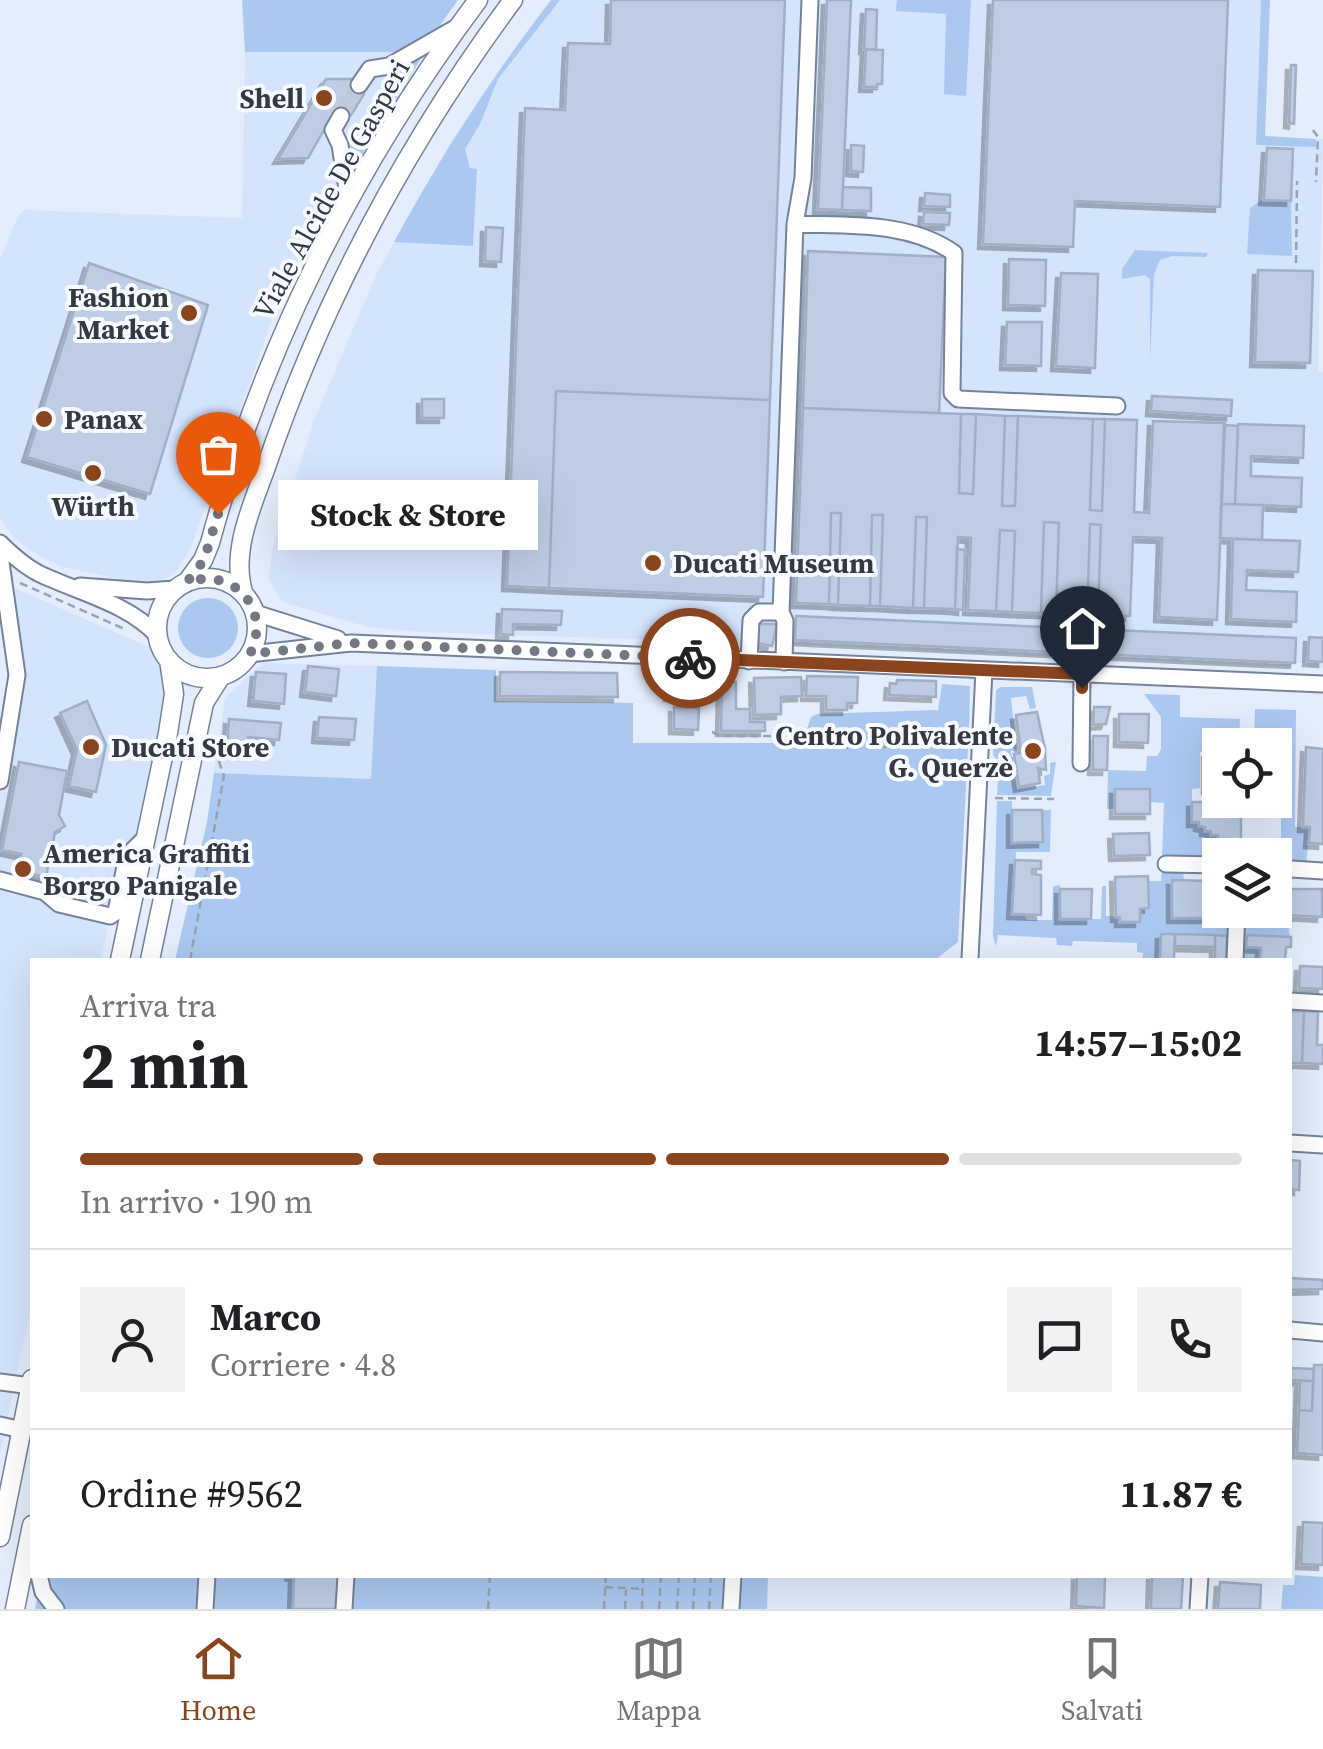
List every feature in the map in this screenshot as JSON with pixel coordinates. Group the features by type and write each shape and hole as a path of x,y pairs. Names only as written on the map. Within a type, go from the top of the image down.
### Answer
{"main road":[{"name":"Viale Alcide De Gasperi","path":"181,585 204,560 238,450 281,334 349,201 417,86 478,0"},
{"name":"Viale Alcide De Gasperi","path":"242,592 238,566 248,524 283,416 334,295 404,162 513,0"},
{"path":"120,958 174,694 169,659 158,636 162,608 181,585 216,578 242,592 255,613 257,634 250,654 242,664 221,676 204,703 150,958"},
{"path":"169,659 192,675 221,676"},
{"path":"0,1537 30,1392"},
{"path":"15,1609 30,1543"}],"street":[{"path":"784,662 785,621 781,612 795,224 803,178 810,0"},
{"path":"358,85 370,69 389,66 458,27"},
{"path":"342,116 333,130 340,145 349,201"},
{"path":"795,224 887,228 912,234 954,253 952,393 958,399 1117,406"},
{"path":"0,543 38,573 74,586 137,619 158,636"},
{"path":"0,555 17,675 0,781"},
{"path":"74,586 147,591 181,585"},
{"path":"749,661 751,620 758,612 781,612"},
{"path":"255,613 351,643"},
{"path":"250,654 351,643 1323,684"},
{"path":"971,958 984,670"},
{"path":"1081,764 1082,674"},
{"path":"0,880 45,892 59,904 114,914 128,856 146,837"},
{"path":"1166,864 1202,865"},
{"path":"1292,869 1323,871"},
{"path":"1235,958 1236,928"},
{"path":"1292,1001 1323,1003"},
{"path":"1292,1143 1323,1145"},
{"path":"1292,1330 1323,1332"},
{"path":"0,1382 30,1382"},
{"path":"0,1424 22,1430"},
{"path":"40,1578 43,1592 56,1609"},
{"path":"205,1609 207,1578"},
{"path":"344,1609 346,1578"},
{"path":"731,1609 733,1578"},
{"path":"1198,1609 1200,1578"}],"path":[{"path":"1313,130 1318,137 1316,182"},
{"path":"1296,262 1297,182"},
{"path":"3,576 132,633"},
{"path":"712,732 721,736 784,736 848,748 936,746 982,734"},
{"path":"190,958 224,776 211,743"},
{"path":"994,798 1054,799"},
{"path":"488,1609 490,1578"},
{"path":"604,1609 606,1578"},
{"path":"642,1609 643,1578"},
{"path":"659,1609 661,1578"},
{"path":"677,1609 679,1578"},
{"path":"693,1609 695,1578"},
{"path":"709,1609 711,1578"},
{"path":"605,1587 642,1588"},
{"path":"625,1609 626,1588"}],"shaded area":[{"path":"242,0 458,0 438,28 399,52 245,52"},
{"path":"551,0 1261,0 1256,144 1316,146 1316,139 1323,139 1318,371 1323,372 1323,668 1308,667 1307,663 1290,667 419,632 368,627 282,602 268,579 273,546 315,418 378,271 452,140"},
{"path":"551,0 560,0 498,79 465,149 470,168 477,169 473,246 394,242 468,118"},
{"path":"897,0 971,0 966,96 944,94 946,14 896,11"},
{"path":"1261,0 1270,0 1265,136 1316,139 1316,147 1256,145"},
{"path":"438,28 439,34 413,70 337,198 313,220 324,222 287,278 190,550 176,571 161,582 126,581 60,566 31,551 0,518 0,259 19,214 25,210 242,218 245,52 398,52"},
{"path":"420,60 354,167 350,142 388,77"},
{"path":"1261,200 1291,201 1292,256 1247,254 1250,208"},
{"path":"1135,250 1208,253 1206,257 1172,256 1160,260 1154,274 1150,361 1150,279 1145,275 1122,279 1122,269"},
{"path":"14,588 156,650 165,670 167,690 135,837 125,846 101,958 30,958 30,1312 0,1454 0,751 15,646"},
{"path":"208,598 229,607 238,628 229,649 208,658 187,649 178,628 187,607"},
{"path":"263,663 377,666 371,779 214,773 225,698"},
{"path":"377,666 496,670 496,701 633,703 633,743 792,743 806,732 811,717 817,714 938,710 942,684 970,686 969,728 942,741 948,748 968,747 958,942 938,958 175,958 207,822 214,773 371,779"},
{"path":"1032,687 1036,708 1030,709 1026,696 1011,698 1017,750 1011,751 1017,789 1045,785 1050,763 1056,762 1051,796 997,795 999,762 993,755 996,690"},
{"path":"1144,694 1180,695 1180,717 1240,719 1240,728 1202,728 1200,788 1192,789 1192,822 1199,822 1199,826 1224,838 1202,838 1202,856 1162,858 1164,803 1150,802 1149,789 1115,789 1115,809 1107,809 1108,770 1146,771 1147,756 1157,756 1161,749 1161,717"},
{"path":"1255,709 1296,710 1295,827 1310,827 1306,864 1292,863 1292,838 1281,838 1281,818 1292,818 1292,728 1254,728"},
{"path":"997,801 1012,801 1013,843 1042,842 1042,810 1051,810 1050,852 1016,852 1012,914 1025,915 1027,920 1052,920 1053,886 1060,885 1061,919 1101,919 1102,886 1106,886 1106,916 1120,917 1121,922 1140,922 1140,909 1149,908 1148,881 1161,881 1162,870 1183,871 1184,881 1172,918 1202,918 1202,928 1227,928 1227,936 1161,934 1160,958 1142,958 1137,943 1073,941 1072,946 1057,945 1056,938 998,935 996,946 993,936"},
{"path":"1246,928 1289,928 1290,937 1247,935 1246,947 1261,948 1260,958 1244,958"},
{"path":"1295,1575 1323,1577 1323,1609 1281,1609 1283,1585 1294,1585"},
{"path":"40,1578 768,1578 767,1609 35,1609"}],"building":[{"path":"611,0 785,0 770,400 556,391 549,588 507,586 525,108 565,110 568,43 610,44"},
{"path":"827,0 851,0 842,210 818,209"},
{"path":"993,0 1228,0 1220,207 1075,201 1073,247 983,244"},
{"path":"866,9 877,10 876,50 864,49"},
{"path":"866,49 883,50 882,84 877,87 864,87"},
{"path":"1291,65 1296,65 1294,124 1289,123"},
{"path":"326,79 355,79 364,94 351,115 332,116 308,158 278,159"},
{"path":"851,145 864,146 863,172 851,171"},
{"path":"1267,148 1293,149 1291,201 1264,200"},
{"path":"843,187 871,188 871,211 842,210"},
{"path":"925,193 950,195 950,207 924,206"},
{"path":"924,212 950,213 949,225 923,224"},
{"path":"486,227 503,228 501,262 485,261"},
{"path":"808,251 946,257 939,413 803,408"},
{"path":"1009,259 1046,260 1045,306 1008,305"},
{"path":"89,263 208,305 150,494 27,457"},
{"path":"1258,270 1313,271 1310,363 1255,362"},
{"path":"1061,273 1098,274 1095,368 1056,366"},
{"path":"1007,322 1042,322 1041,366 1005,365"},
{"path":"556,391 770,400 763,597 549,588"},
{"path":"1152,396 1232,400 1231,416 1151,411"},
{"path":"422,399 444,399 444,418 422,418"},
{"path":"803,408 961,414 959,493 973,494 976,414 1005,416 1002,506 1015,506 1018,416 1093,419 1090,510 1102,511 1105,419 1137,420 1134,512 1149,513 1153,421 1225,423 1217,620 1159,617 1162,538 1133,537 1130,616 1098,615 1101,525 1090,524 1087,615 1056,613 1059,523 1044,522 1041,613 1012,612 1015,531 1000,530 996,611 968,610 971,538 958,537 955,609 924,608 927,517 916,517 913,608 880,606 883,515 872,515 870,606 838,605 841,513 831,513 829,604 796,603"},
{"path":"961,414 976,414 973,494 959,493"},
{"path":"1005,416 1018,416 1015,506 1002,506"},
{"path":"1093,419 1105,419 1102,511 1090,510"},
{"path":"1238,424 1304,426 1303,458 1251,456 1251,476 1302,478 1301,507 1235,504"},
{"path":"1224,425 1238,426 1235,504 1221,504"},
{"path":"1221,504 1263,505 1262,540 1220,538"},
{"path":"831,513 841,513 838,605 829,604"},
{"path":"872,515 883,515 880,606 870,606"},
{"path":"916,517 927,517 924,608 913,608"},
{"path":"1044,522 1059,523 1056,613 1041,613"},
{"path":"1090,524 1101,525 1098,615 1087,615"},
{"path":"1000,530 1015,531 1012,612 996,611"},
{"path":"1233,539 1300,541 1298,572 1247,570 1246,590 1297,592 1296,622 1231,619"},
{"path":"957,549 965,550 963,610 955,609"},
{"path":"502,609 562,611 561,625 513,624 513,635 501,634"},
{"path":"796,616 1296,638 1295,663 795,640"},
{"path":"759,624 777,624 772,646 758,643"},
{"path":"1309,637 1323,638 1323,662 1308,661"},
{"path":"308,666 339,669 336,696 305,692"},
{"path":"256,672 286,674 284,704 253,701"},
{"path":"500,672 617,673 618,697 500,696"},
{"path":"669,676 711,676 711,696 669,696"},
{"path":"807,676 858,677 857,703 847,703 847,710 826,710 826,696 806,696"},
{"path":"801,677 802,696 781,697 781,714 755,715 754,678"},
{"path":"897,680 936,681 936,697 889,695 890,683 896,684"},
{"path":"722,682 736,682 736,709 750,709 750,722 765,722 765,731 721,731"},
{"name":"Ducati Store","path":"87,701 106,745 96,792 69,786 77,750 60,713"},
{"path":"674,707 699,708 698,730 674,729"},
{"path":"1094,707 1110,707 1106,724 1093,725"},
{"name":"Centro Polivalente G. Querzè","path":"1037,712 1046,770 1038,768 1040,783 1019,787 1014,754 1021,753 1016,715"},
{"path":"1119,714 1149,714 1148,743 1119,742"},
{"path":"319,717 356,719 354,740 317,738"},
{"path":"229,719 281,723 279,740 248,737 246,751 227,749"},
{"path":"1093,736 1108,736 1107,770 1093,770"},
{"path":"1306,747 1323,749 1323,844 1309,843 1310,827 1303,827"},
{"path":"19,762 67,771 59,815 65,826 55,832 46,877 18,871 21,854 2,850"},
{"path":"1115,789 1150,789 1150,814 1115,814"},
{"path":"1192,802 1202,802 1202,818 1241,818 1241,838 1218,838 1199,826 1199,822 1192,822"},
{"path":"1012,810 1042,810 1043,842 1012,843"},
{"path":"1149,833 1150,855 1114,856 1113,834"},
{"path":"1015,860 1041,861 1041,869 1032,869 1032,874 1041,875 1041,915 1012,914"},
{"path":"1148,876 1149,908 1140,909 1140,922 1120,922 1120,917 1116,917 1115,877"},
{"path":"1172,880 1202,881 1202,918 1172,918"},
{"path":"1060,889 1092,889 1091,919 1060,919"},
{"path":"1292,889 1322,889 1322,917 1292,915"},
{"path":"1161,934 1175,934 1174,958 1160,958"},
{"path":"1175,934 1215,935 1215,947 1175,946"},
{"path":"1215,935 1227,936 1226,958 1215,958"},
{"path":"1247,935 1291,937 1285,958 1260,958 1261,948 1246,947"},
{"path":"1300,966 1323,967 1323,989 1299,988"},
{"path":"1292,1011 1304,1011 1302,1063 1292,1063"},
{"path":"1304,1011 1318,1012 1317,1045 1323,1045 1323,1064 1302,1063"},
{"path":"1292,1160 1300,1161 1299,1190 1292,1189"},
{"path":"1292,1278 1323,1280 1323,1289 1292,1290"},
{"path":"1314,1365 1323,1365 1323,1455 1297,1453 1299,1410 1312,1411"},
{"path":"1292,1368 1314,1369 1313,1381 1292,1380"},
{"path":"1300,1381 1313,1381 1312,1411 1299,1410"},
{"path":"1303,1522 1323,1523 1323,1565 1301,1564"},
{"path":"294,1578 344,1578 342,1609 293,1609"},
{"path":"1077,1578 1105,1578 1104,1608 1076,1606"},
{"path":"1152,1578 1183,1578 1181,1609 1151,1609"},
{"path":"1220,1582 1261,1585 1260,1609 1218,1609"}],"tunnel":[{"path":"341,116 359,85"}],"way so far":[{"path":"218,514 204,560 187,582 216,578 242,592 257,623 250,654 351,643 690,658"}],"place":[{"name":"Shell","path":"324,98"},
{"name":"Fashion Market","path":"189,313"},
{"name":"Panax","path":"44,419"},
{"name":"Würth","path":"93,473"},
{"name":"Stock & Store","path":"218,514"},
{"name":"Ducati Museum","path":"653,563"},
{"name":"Ducati Store","path":"91,747"},
{"name":"Centro Polivalente G. Querzè","path":"1033,751"},
{"name":"America Graffiti Borgo Panigale","path":"23,869"}],"route":[{"path":"690,658 1082,674 1082,688"}]}
